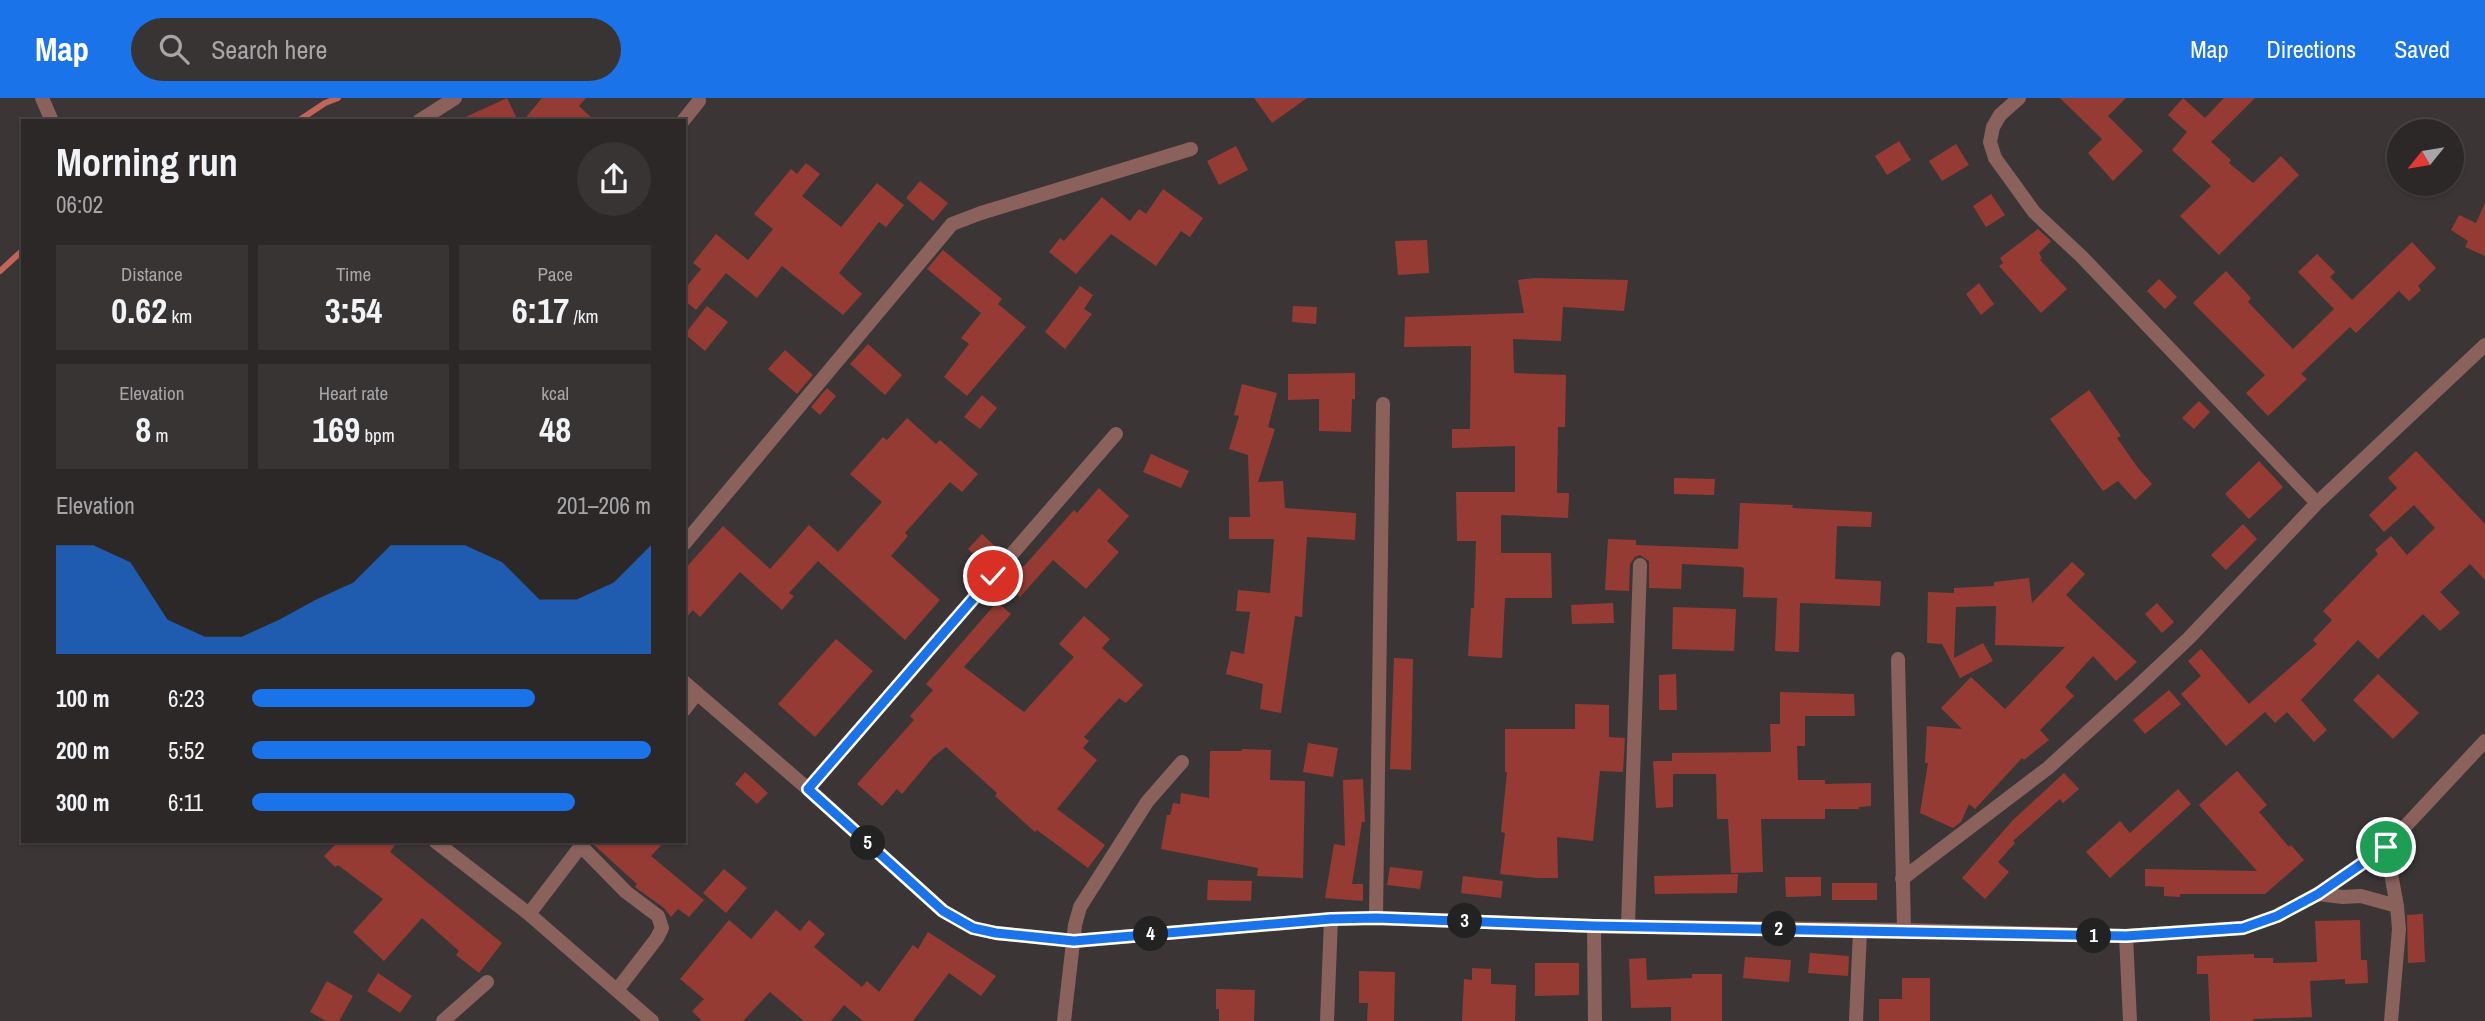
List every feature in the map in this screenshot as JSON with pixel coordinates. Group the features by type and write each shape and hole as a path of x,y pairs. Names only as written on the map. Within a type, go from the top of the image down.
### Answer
{"street":[{"path":"42,98 51,119"},
{"path":"422,119 454,98"},
{"path":"2018,98 2000,115 1993,127 1990,142 1995,159 2034,212 2081,256 2317,503"},
{"path":"685,119 699,101"},
{"path":"686,542 953,224 963,218 1191,149"},
{"path":"1902,879 2048,768 2136,688 2189,638 2317,503 2485,345"},
{"path":"1376,918 1383,404"},
{"path":"808,789 1116,434"},
{"path":"1628,926 1640,565"},
{"path":"1898,659 1904,930"},
{"path":"686,684 943,911 973,928 1074,941 1331,919 1376,918 1594,926 2126,936 2243,928 2277,916 2318,894 2386,847 2485,741"},
{"path":"686,707 697,693"},
{"path":"1064,1021 1075,925 1080,908 1147,802 1182,762"},
{"path":"437,843 529,914 652,1021"},
{"path":"529,914 582,844 626,892 657,916 662,928 617,990"},
{"path":"2386,847 2399,929 2390,1021"},
{"path":"2318,894 2343,897 2361,895 2397,906"},
{"path":"1327,1021 1331,919"},
{"path":"1594,926 1595,1021"},
{"path":"1856,1021 1860,931"},
{"path":"2126,936 2130,1021"},
{"path":"443,1021 487,982"}],"building":[{"path":"507,98 517,119 461,119"},
{"path":"542,98 586,98 579,106 593,119 525,119"},
{"path":"1254,98 1307,98 1272,123"},
{"path":"2060,98 2126,98 2108,116 2143,151 2113,181 2088,153 2102,139"},
{"path":"2183,98 2205,118 2224,98 2255,98 2211,142 2231,160 2229,163 2253,183 2281,156 2299,175 2219,255 2180,216 2211,186 2172,150 2187,132 2168,115"},
{"path":"1899,141 1911,160 1887,175 1875,156"},
{"path":"1956,144 1969,165 1942,181 1929,161"},
{"path":"1236,146 1248,170 1219,185 1207,161"},
{"path":"806,163 820,174 802,196 841,227 877,183 904,205 886,227 879,222 839,273 862,294 843,315 782,266 757,298 726,273 696,310 686,302 686,288 701,269 693,263 716,234 748,260 773,229 754,214 791,169 797,174"},
{"path":"920,181 948,203 933,221 906,198"},
{"path":"1163,189 1203,218 1190,237 1181,231 1156,266 1111,234 1076,274 1049,252 1060,238 1064,241 1102,197 1130,221 1139,209 1146,214"},
{"path":"1991,194 2005,215 1986,227 1973,206"},
{"path":"2485,203 2485,256 2465,247 2468,241 2451,230 2459,215 2476,223"},
{"path":"2038,229 2051,241 2039,253 2042,258 2040,260 2067,289 2041,313 1999,266 2003,263 2000,258"},
{"path":"1427,240 1429,273 1398,275 1395,241"},
{"path":"2412,242 2436,268 2418,286 2421,290 2409,301 2399,291 2356,333 2350,327 2301,374 2307,379 2268,416 2246,393 2265,375 2193,303 2226,271 2251,298 2248,302 2293,349 2334,309 2298,272 2317,254 2335,272 2330,277 2352,300"},
{"path":"943,250 1002,299 998,304 1026,327 967,396 944,377 969,344 961,338 981,313 927,269"},
{"path":"2159,279 2177,297 2165,309 2147,291"},
{"path":"1518,280 1628,280 1624,311 1563,307 1561,341 1513,339 1514,373 1566,375 1565,427 1558,427 1557,493 1569,493 1568,518 1501,515 1501,553 1551,553 1552,598 1505,598 1502,658 1468,656 1471,608 1474,608 1476,541 1457,541 1456,492 1515,492 1515,446 1452,448 1452,429 1470,429 1471,346 1404,347 1405,317 1524,313"},
{"path":"1979,283 1994,304 1981,315 1966,294"},
{"path":"1080,286 1093,295 1084,309 1092,314 1065,349 1045,332"},
{"path":"707,306 728,322 705,351 686,333"},
{"path":"1293,306 1317,307 1316,324 1292,322"},
{"path":"868,344 902,375 885,395 850,364"},
{"path":"785,350 813,375 797,394 768,369"},
{"path":"1355,373 1351,432 1319,431 1319,399 1288,400 1288,374"},
{"path":"1242,384 1277,393 1268,427 1275,429 1258,482 1283,481 1285,508 1356,513 1355,540 1307,537 1302,617 1295,616 1281,713 1260,709 1263,684 1226,674 1231,651 1244,654 1250,612 1236,611 1238,590 1270,593 1274,539 1229,539 1229,517 1250,517 1248,455 1229,449 1239,416 1234,415"},
{"path":"827,388 836,396 820,415 811,407"},
{"path":"2089,390 2121,436 2117,438 2152,484 2135,500 2118,481 2103,491 2050,419"},
{"path":"982,395 997,408 980,429 964,417"},
{"path":"2199,401 2210,412 2194,429 2182,418"},
{"path":"907,418 936,444 940,440 978,474 962,492 950,482 905,533 908,536 891,556 940,600 905,640 818,561 789,593 794,596 782,610 740,572 700,617 693,610 686,618 686,568 723,526 770,569 809,525 838,552 882,502 850,474 883,437 887,440"},
{"path":"2416,451 2485,524 2485,580 2470,564 2440,592 2460,613 2440,631 2423,614 2378,659 2358,640 2301,700 2327,730 2314,742 2287,712 2275,723 2265,712 2226,746 2181,694 2201,676 2188,661 2201,649 2249,704 2317,644 2313,640 2332,620 2323,611 2378,554 2375,550 2391,536 2407,555 2435,528 2414,505 2384,532 2369,515 2397,488 2388,478"},
{"path":"1151,454 1189,471 1181,488 1143,472"},
{"path":"2259,461 2283,487 2249,519 2225,494"},
{"path":"1674,478 1715,479 1714,495 1674,494"},
{"path":"1099,488 1129,516 1107,541 1119,552 1086,589 1053,560 1020,597 1002,580 1015,565 1020,569 1025,565 1074,510 1077,513"},
{"path":"1740,503 1872,512 1871,527 1837,526 1835,579 1881,581 1880,606 1800,603 1799,652 1775,651 1777,598 1743,597 1742,567 1682,564 1681,589 1649,588 1649,561 1640,555 1630,564 1629,591 1605,590 1608,539 1636,540 1636,545 1738,549"},
{"path":"2243,524 2257,539 2226,570 2211,555"},
{"path":"982,534 1001,552 988,567 968,549"},
{"path":"2072,562 2085,574 2066,595 2137,662 2116,681 2093,656 2065,687 2074,696 2040,730 2049,740 2024,760 2022,758 1975,809 1969,804 1961,822 1953,828 1920,813 1928,763 1925,763 1927,726 1962,729 1941,708 1971,677 2005,709 2065,647 1995,645 1996,606 1956,607 1954,658 1983,643 1993,661 1960,678 1942,644 1927,643 1928,592 1954,593 1954,588 1994,586 1994,582 2029,578 2032,603"},
{"path":"997,602 1011,614 964,667 1024,712 1074,657 1059,644 1084,616 1110,639 1102,648 1143,685 1126,703 1119,698 1084,737 1089,741 1083,748 1097,760 1057,809 1105,845 1088,868 1037,830 1035,832 946,747 933,757 902,794 897,789 882,806 857,784 914,720 910,716 933,690 926,684"},
{"path":"1613,603 1614,623 1572,624 1571,605"},
{"path":"2157,603 2174,622 2162,633 2145,614"},
{"path":"1673,607 1736,609 1734,651 1672,649"},
{"path":"836,639 873,671 815,737 778,704"},
{"path":"1394,658 1413,659 1411,770 1390,769"},
{"path":"1676,674 1677,710 1659,710 1659,675"},
{"path":"2378,674 2419,713 2393,739 2353,700"},
{"path":"2169,690 2181,704 2145,734 2133,720"},
{"path":"1780,692 1854,694 1855,716 1805,716 1805,746 1797,746 1798,780 1825,780 1825,784 1871,783 1871,806 1859,809 1825,809 1825,819 1761,819 1763,872 1731,873 1728,819 1717,819 1716,774 1673,774 1673,807 1656,808 1653,761 1672,761 1672,753 1771,752 1770,724 1780,724"},
{"path":"1575,704 1609,705 1609,737 1625,738 1623,772 1600,771 1593,841 1557,837 1558,878 1500,874 1505,833 1501,832 1507,772 1505,729 1575,729"},
{"path":"1308,743 1338,748 1333,777 1303,772"},
{"path":"1271,750 1270,780 1305,781 1303,878 1257,876 1258,868 1161,849 1167,815 1170,815 1173,803 1180,804 1181,793 1209,798 1210,751"},
{"path":"2237,771 2267,805 2259,812 2304,860 2265,894 2164,896 2164,887 2145,886 2145,869 2257,871 2199,805"},
{"path":"745,772 768,793 757,804 735,784"},
{"path":"2064,773 2079,789 2063,803 2060,799 2013,841 2015,843 1998,862 2009,872 1985,899 1962,878 2013,820"},
{"path":"1363,779 1365,822 1362,822 1352,884 1363,884 1363,901 1325,898 1334,844 1345,846 1343,780"},
{"path":"2178,789 2191,804 2110,878 2086,852 2120,821 2130,833"},
{"path":"337,843 396,843 390,852 502,943 479,973 456,955 459,951 422,918 384,961 353,932 383,899 338,865 335,867 324,856"},
{"path":"663,843 651,856 704,900 689,917 678,909 671,917 664,908 635,887 637,884 593,844"},
{"path":"1390,867 1423,871 1420,889 1387,885"},
{"path":"724,869 747,888 726,913 703,893"},
{"path":"1738,874 1737,893 1655,894 1654,876"},
{"path":"1463,876 1503,881 1501,898 1461,893"},
{"path":"1785,877 1821,877 1821,896 1786,897"},
{"path":"1208,880 1252,881 1251,901 1207,900"},
{"path":"1832,883 1877,883 1877,900 1832,900"},
{"path":"776,910 800,931 809,920 825,934 814,947 862,987 867,981 879,992 913,945 918,949 928,932 996,976 981,996 949,973 913,1021 863,1021 844,1005 831,1021 804,1021 770,992 743,1021 702,1021 692,1011 704,999 680,979 729,920 751,939"},
{"path":"2423,914 2425,962 2408,963 2407,915"},
{"path":"2360,920 2361,960 2367,960 2368,983 2345,984 2345,979 2310,981 2312,1017 2210,1021 2208,974 2197,974 2197,956 2254,954 2254,958 2273,958 2273,963 2317,962 2315,921"},
{"path":"1810,953 1849,956 1848,976 1808,973"},
{"path":"1745,957 1791,960 1789,982 1743,978"},
{"path":"1646,958 1647,980 1692,978 1692,974 1722,974 1722,1021 1671,1021 1671,1007 1631,1008 1629,959"},
{"path":"1535,963 1579,963 1579,995 1535,996"},
{"path":"1472,968 1491,969 1491,984 1516,985 1515,1021 1462,1021 1464,979 1472,980"},
{"path":"1359,971 1395,972 1394,1021 1367,1021 1368,1003 1359,1003"},
{"path":"378,973 412,996 400,1013 367,991"},
{"path":"1902,978 1930,978 1930,1021 1879,1021 1879,999 1902,999"},
{"path":"327,981 353,996 339,1021 326,1021 310,1012"},
{"path":"1216,989 1255,990 1254,1021 1219,1021"}],"waterway":[{"path":"301,119 338,98"},
{"path":"0,271 21,252"}],"route":[{"path":"993,576 808,789 943,911 973,928 996,933 1074,941 1331,919 1376,918 1594,926 2126,936 2243,928 2277,916 2318,894 2386,847"}]}
